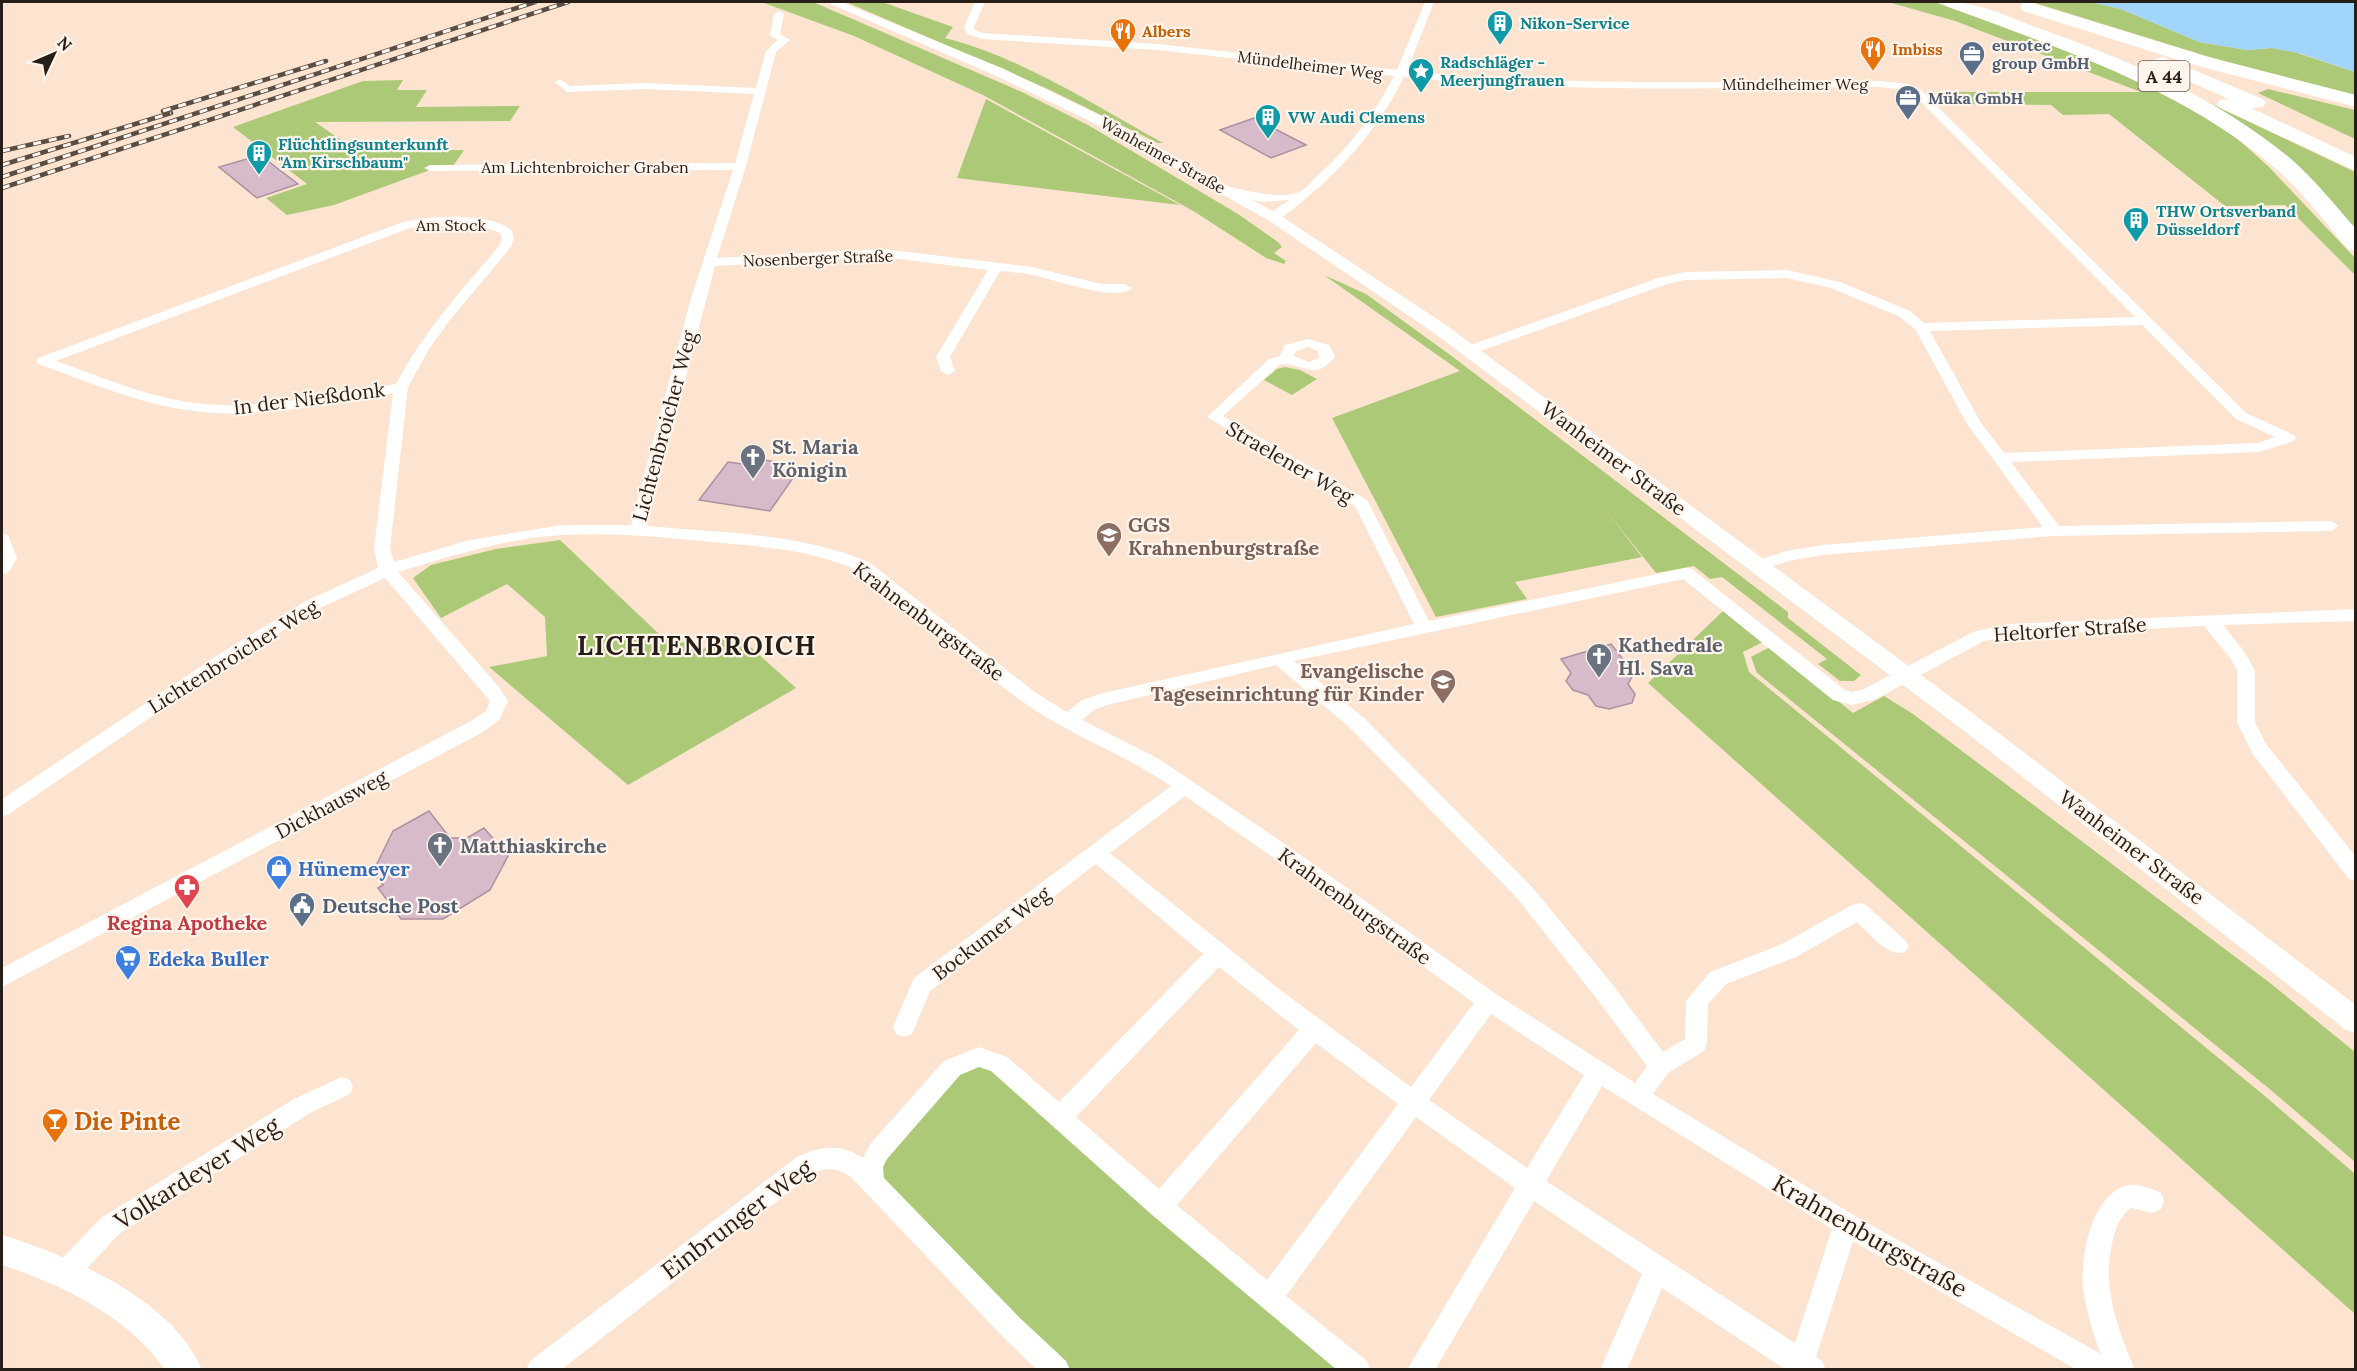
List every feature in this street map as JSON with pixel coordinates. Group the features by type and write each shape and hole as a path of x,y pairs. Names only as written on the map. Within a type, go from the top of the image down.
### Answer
{"highway":[{"path":"1952,2 2106,59 2202,105 2246,134 2283,164 2355,244"},
{"name":"A 44","path":"1966,2 2103,51 2174,80 2258,117 2355,165"},
{"name":"A 44","path":"2000,2 2189,74 2355,150"},
{"path":"2011,2 2199,60 2355,101"}],"street":[{"name":"Wanheimer Straße","path":"832,2 999,72 1068,105 1139,141 1273,217 1470,350 2236,926 2355,1021"},
{"name":"Mündelheimer Weg","path":"980,2 969,27 971,32 982,36 1169,48 1400,75 1502,82 1871,84 1907,87"},
{"path":"1273,217 1327,177 1353,147 1380,110 1400,75 1430,2"},
{"name":"Lichtenbroicher Weg","path":"2,809 116,730 283,621 387,570 470,546 517,537 562,530 638,530 698,298 740,166 771,51 785,40 775,35 779,14"},
{"path":"1917,76 1907,87 1923,98 2241,416 2289,438 2259,447 2000,458"},
{"path":"560,82 567,89 645,86 761,91"},
{"name":"Am Lichtenbroicher Graben","path":"430,168 740,166"},
{"path":"1226,190 1268,198 1303,195"},
{"name":"Am Stock","path":"43,361 407,225 438,222 483,223 498,226 506,231 508,239 505,247 444,318 422,348 401,387 382,548 387,570"},
{"name":"Nosenberger Straße","path":"710,262 883,253 1032,271 1101,288 1125,288"},
{"path":"948,371 943,357 997,266"},
{"path":"1470,350 1663,281 1686,276 1760,274 1805,276 1835,285 1905,314 1922,327 1974,424 2054,531"},
{"path":"1922,327 2146,321"},
{"name":"Straelener Weg","path":"1288,358 1274,362 1214,417 1361,503 1424,627"},
{"name":"In der Nießdonk","path":"43,361 134,392 188,406 255,407 401,387"},
{"path":"1757,566 1787,556 1823,550 2054,531 2331,526"},
{"name":"Krahnenburgstraße","path":"638,530 794,545 832,553 863,566 1030,698 1068,721 1152,764 1488,1001 1638,1097 1846,1224 2103,1370"},
{"path":"2,539 9,558 2,569"},
{"name":"Dickhausweg","path":"2,978 467,732 494,715 499,701 493,692 387,570"},
{"path":"1068,721 1088,705 1103,699 1280,658 1686,573 1839,695 1852,699 1870,694 1906,676"},
{"name":"Heltorfer Straße","path":"1906,676 1979,636 2009,630 2355,615"},
{"path":"2209,620 2237,654 2246,670 2247,722 2259,748 2355,873"},
{"path":"1280,658 1356,722 1524,892 1601,987 1660,1066"},
{"name":"Bockumer Weg","path":"904,1027 922,985 1185,786"},
{"path":"1096,853 1217,954 1413,1103 1805,1367 1846,1224"},
{"path":"1638,1097 1660,1066 1696,1044 1697,1001 1718,978 1788,951 1859,911 1898,946"},
{"path":"1059,1118 1217,954"},
{"path":"1269,1298 1488,1001"},
{"path":"1160,1206 1314,1029"},
{"path":"872,1184 871,1166 879,1151 952,1068 979,1058 999,1064 1160,1206 1358,1370"},
{"path":"1419,1370 1598,1072"},
{"name":"Volkardeyer Weg","path":"64,1275 111,1226 302,1106 342,1087"},
{"name":"Einbrunger Weg","path":"539,1370 805,1165 819,1158 832,1156 849,1161 859,1168 1011,1327 1057,1370"},
{"path":"2122,1370 2103,1323 2096,1284 2103,1225 2116,1204 2129,1197 2152,1201"},
{"path":"2,1250 33,1259 92,1289 155,1331 186,1370"},
{"path":"1613,1370 1658,1268"}],"green space":[{"path":"761,2 813,2 1022,92 1088,125 1238,214 1278,242 1282,247 1274,253 1286,261 1284,264 1266,258 1195,212 983,95 854,36"},
{"path":"846,2 882,2 953,27 945,38 1030,70 1163,143 1158,143 1048,89"},
{"path":"1888,2 1934,2 2046,41 2156,88 2231,133 2268,166 2355,258 2355,275 2285,205 2225,206 2109,114 2063,115 2051,105 1954,104 1945,92 2141,92 1955,21"},
{"path":"2032,2 2090,2 2121,9 2199,42 2247,50 2272,48 2288,50 2355,72 2355,96 2245,68"},
{"path":"403,80 397,90 427,90 416,107 520,106 510,121 315,122 357,151 464,150 453,166 430,170 334,205 287,215 266,198 307,184 233,127 363,81"},
{"path":"2268,89 2355,110 2355,139 2258,93"},
{"path":"2195,96 2355,172 2355,232"},
{"path":"986,99 1180,205 957,178"},
{"path":"1324,275 1366,294 1453,357 1788,612 1788,618 1861,675 1854,681 1840,681 1818,664 1827,659 1722,577 1710,579 1694,566 1656,573 1604,508 1642,557 1515,582 1527,599 1436,617 1332,418 1460,371"},
{"path":"1285,367 1300,370 1317,379 1292,395 1264,380 1277,369"},
{"path":"560,540 659,634 703,649 735,633 796,688 628,785 489,667 547,656 545,617 507,584 441,618 413,578 431,565 496,549"},
{"path":"1724,610 1763,642 1743,652 1749,672 2266,1097 2355,1174 2355,1314 1648,683"},
{"path":"1770,647 1853,713 1884,696 1913,714 2270,983 2355,1052 2355,1162 2272,1091 1757,673 1751,657"},
{"path":"979,1057 1358,1369 1058,1369 873,1189 889,1138"}],"water":[{"path":"2090,2 2355,2 2355,72 2302,54 2272,48 2247,50 2199,42 2121,9"}],"building":[{"name":"VW Audi Clemens","path":"1254,118 1306,145 1271,158 1220,130"},
{"name":"Flüchtlingsunterkunft \"Am Kirschbaum\"","path":"260,155 298,184 257,198 219,167"},
{"name":"St. Maria Königin","path":"748,458 786,463 781,470 797,472 770,511 699,500 728,462 743,464"},
{"name":"Kathedrale Hl. Sava","path":"1611,644 1634,673 1628,684 1635,694 1632,703 1609,709 1596,706 1588,695 1573,690 1566,681 1571,673 1561,659"},
{"name":"Matthiaskirche","path":"429,811 450,838 467,838 484,828 508,856 490,890 443,919 401,919 378,888 383,885 373,872 393,831"}],"railway":[{"path":"2,177 535,2"},
{"path":"2,188 568,2"},
{"path":"163,111 326,61"},
{"path":"2,165 171,113"},
{"path":"2,151 69,136"}],"place":[{"name":"Nikon-Service","path":"1500,46"},
{"name":"Albers","path":"1123,54"},
{"name":"Imbiss","path":"1873,72"},
{"name":"eurotec group GmbH","path":"1972,77"},
{"name":"Radschläger - Meerjungfrauen","path":"1421,94"},
{"name":"Müka GmbH","path":"1908,121"},
{"name":"VW Audi Clemens","path":"1268,140"},
{"name":"Flüchtlingsunterkunft \"Am Kirschbaum\"","path":"259,176"},
{"name":"THW Ortsverband Düsseldorf","path":"2136,243"},
{"name":"St. Maria Königin","path":"753,480"},
{"name":"GGS Krahnenburgstraße","path":"1109,558"},
{"name":"Kathedrale Hl. Sava","path":"1599,679"},
{"name":"Evangelische Tageseinrichtung für Kinder","path":"1443,705"},
{"name":"Matthiaskirche","path":"440,868"},
{"name":"Hünemeyer","path":"279,891"},
{"name":"Regina Apotheke","path":"187,910"},
{"name":"Deutsche Post","path":"302,928"},
{"name":"Edeka Buller","path":"128,981"},
{"name":"Die Pinte","path":"55,1144"}],"district":[{"name":"LICHTENBROICH","path":"697,645"}]}
